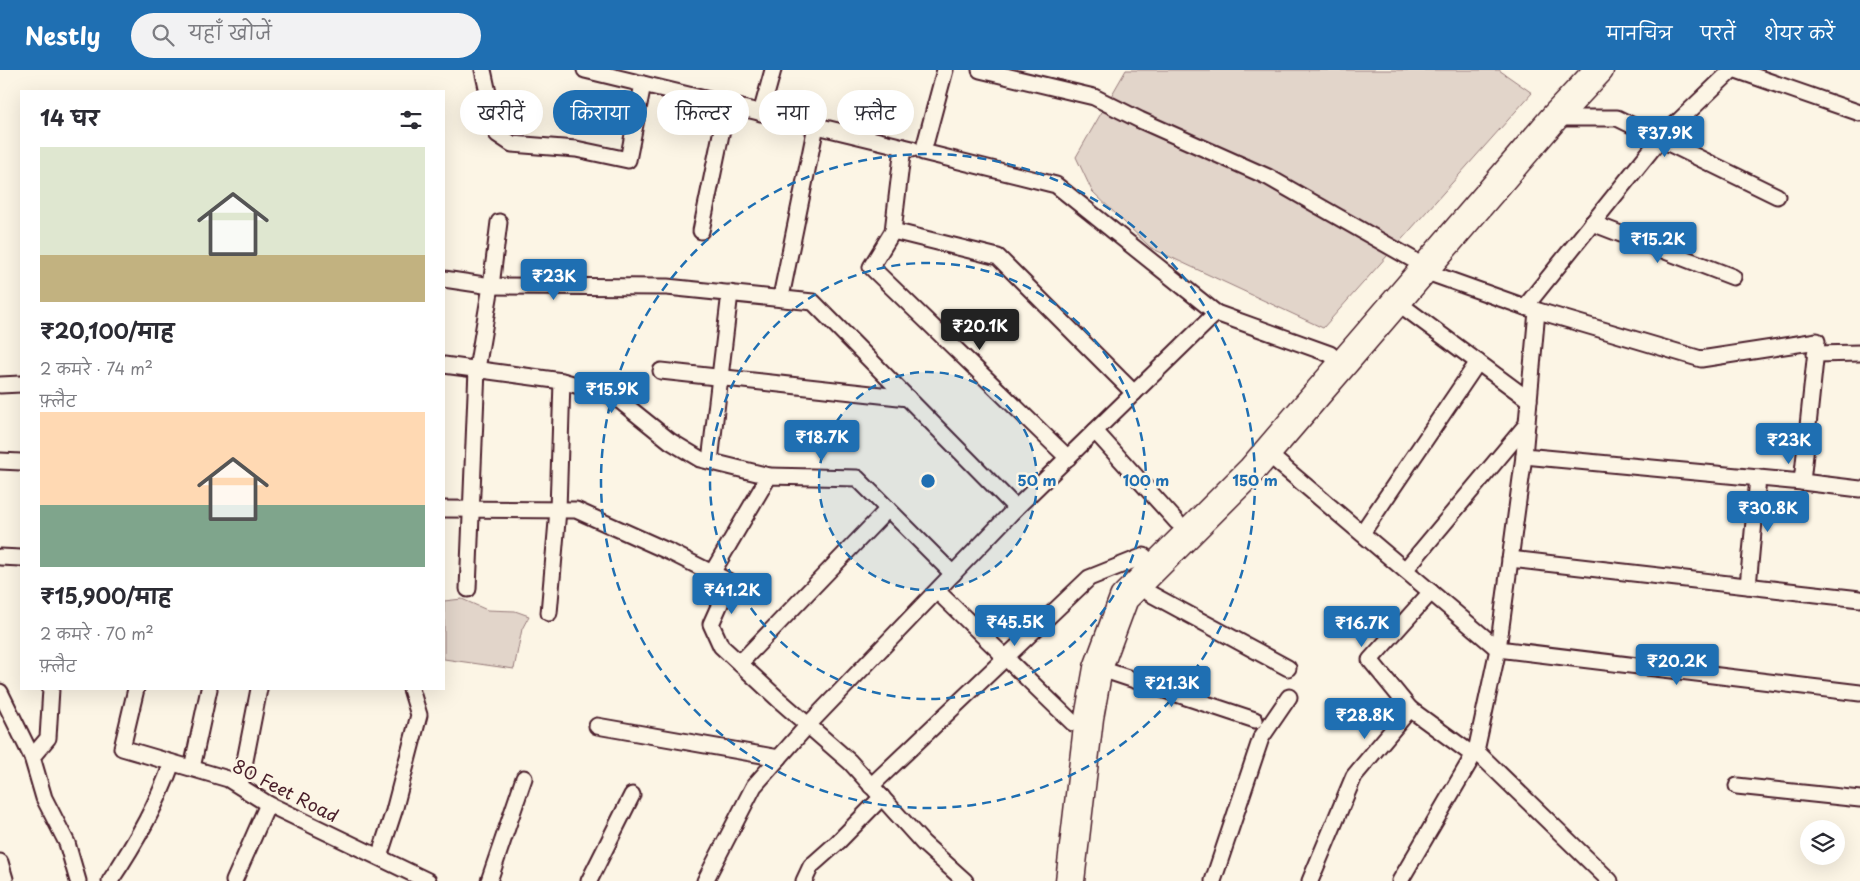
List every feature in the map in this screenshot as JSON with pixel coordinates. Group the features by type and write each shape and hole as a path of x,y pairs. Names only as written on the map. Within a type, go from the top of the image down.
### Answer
{"highway":[{"path":"1055,881 1073,723 1083,664 1111,590 1240,461 1336,360 1418,265 1578,70"},
{"path":"1070,881 1089,718 1098,668 1124,598 1267,453 1336,360 1397,302 1418,265 1599,70"}],"street":[{"path":"483,70 497,134 512,144 576,149 628,160 645,85"},
{"path":"585,70 667,90"},
{"path":"767,90 773,70"},
{"path":"923,152 945,70"},
{"path":"980,70 1094,97 1140,120 1268,177 1418,265 1531,309 1701,359 1817,341 1802,482"},
{"path":"1400,881 1475,753 1498,649 1524,456 1529,400 1531,309 1592,223 1660,139 1732,70"},
{"path":"1736,70 1860,113"},
{"path":"631,164 645,85"},
{"path":"1554,118 1617,118 1777,196"},
{"path":"827,129 1056,185 1216,313 1336,360"},
{"path":"701,231 721,135"},
{"path":"781,297 814,135"},
{"path":"903,147 892,231 871,267 1068,458"},
{"path":"468,589 477,369 491,286 499,222"},
{"path":"1592,223 1733,276"},
{"path":"892,231 998,258 1134,393"},
{"path":"445,279 491,286 667,287 781,297 813,302 1016,508"},
{"path":"710,461 730,293"},
{"path":"1397,302 1529,400"},
{"path":"705,881 754,786 808,725 1016,508 1216,313"},
{"path":"1815,354 1860,353"},
{"path":"1362,533 1478,362"},
{"path":"445,365 562,381 614,396 670,441 700,459 769,476 857,478 954,574"},
{"path":"661,371 908,398"},
{"path":"549,613 558,510 562,381"},
{"path":"0,385 20,384"},
{"path":"1405,570 1527,424"},
{"path":"1095,431 1178,522"},
{"path":"1267,453 1498,649 1860,693"},
{"path":"1524,456 1860,489"},
{"path":"0,461 20,462"},
{"path":"712,573 769,476"},
{"path":"1748,586 1758,478"},
{"path":"445,509 576,510 728,581 724,596 711,624 721,646 850,762 923,843 965,881"},
{"path":"740,663 888,509"},
{"path":"804,881 811,866 838,842 877,792 1005,658 1089,578 1144,556"},
{"path":"0,557 20,558"},
{"path":"1510,559 1860,599"},
{"path":"1136,586 1288,668"},
{"path":"937,591 1073,723"},
{"path":"1431,592 1370,660 1410,709 1475,753 1610,881"},
{"path":"1098,668 1255,720"},
{"path":"32,757 48,738 51,690"},
{"name":"80 Feet Road","path":"136,690 122,748 228,779 268,804 379,857 407,877 428,881"},
{"path":"192,768 209,690"},
{"path":"240,786 259,690"},
{"path":"379,857 394,811 419,715 411,690"},
{"path":"0,692 32,757 44,798 67,843 78,881"},
{"path":"1213,881 1261,738 1289,697"},
{"path":"1310,881 1354,776 1410,709"},
{"path":"597,726 779,758"},
{"path":"110,881 139,836 157,801 172,763"},
{"path":"489,881 524,778"},
{"path":"1737,786 1860,800"},
{"path":"589,881 632,795"},
{"path":"234,881 268,804"},
{"path":"0,862 4,878"}],"shaded area":[{"path":"1126,70 1499,70 1532,93 1323,328 1151,248 1092,191 1076,157"},
{"path":"462,599 487,610 515,611 529,616 522,629 514,669 445,659 445,601"}]}
